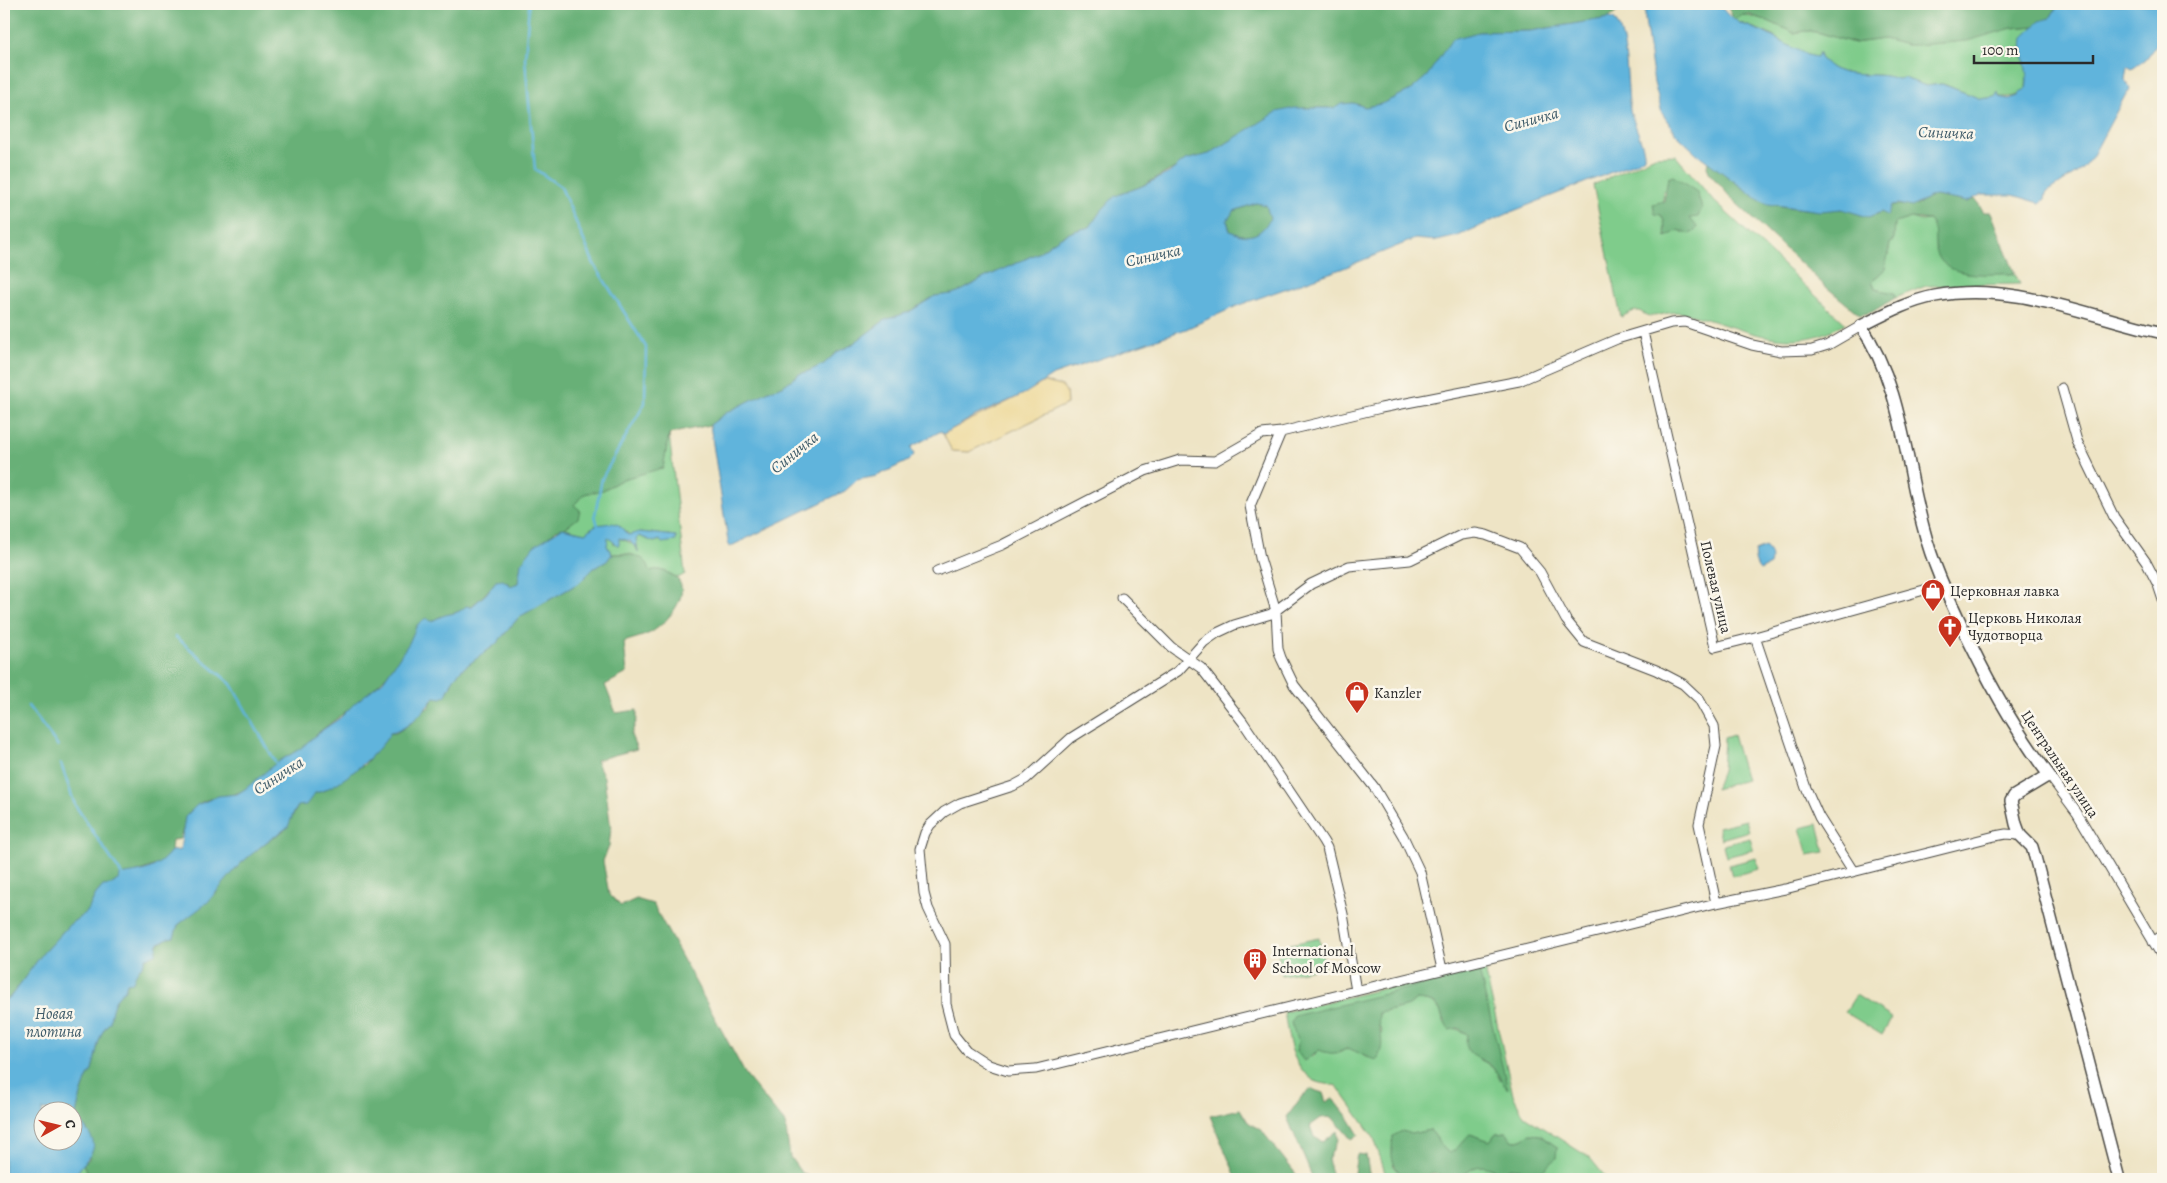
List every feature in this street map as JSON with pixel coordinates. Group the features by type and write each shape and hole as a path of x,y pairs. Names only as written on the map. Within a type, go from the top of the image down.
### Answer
{"street":[{"path":"937,572 1002,544 1145,471 1180,460 1215,461 1262,434 1281,432 1381,408 1519,381 1617,339 1671,323 1684,322 1752,345 1781,351 1812,350 1828,345 1894,309 1935,296 1986,294 2013,296 2052,303 2163,333"},
{"name":"Центральная улица","path":"1861,326 1888,376 1924,530 1942,585 1986,675 2021,737 2077,813 2163,958"},
{"name":"Полевая улица","path":"1643,332 1715,647 1755,637 1806,788 1819,818 1854,871"},
{"path":"2062,388 2081,448 2114,517 2161,583 2163,600"},
{"path":"1281,432 1250,506 1260,558 1276,611 1278,649 1284,667 1294,685 1374,787 1403,836 1415,861 1422,882 1442,969"},
{"path":"1716,903 1699,824 1716,746 1714,726 1699,699 1683,684 1656,670 1584,642 1566,620 1540,572 1520,548 1486,535 1475,533 1461,535 1410,560 1349,566 1311,584 1276,611 1234,625 1216,634 1204,642 1178,671 1071,738 1026,779 1013,786 951,807 937,817 925,833 920,849 924,893 928,908 945,944 946,1004 954,1035 966,1050 985,1063 1008,1071 1024,1071 1716,903 1785,889 1995,836 2006,834 2020,835"},
{"path":"1755,637 1942,585"},
{"path":"1122,598 1171,647 1201,668 1243,722 1327,848 1343,914 1356,991"},
{"path":"2049,775 2014,796 2011,801 2020,835 2032,847 2035,856 2119,1179"},
{"path":"2153,942 2163,936"}],"green space":[{"path":"4,4 1628,4 1609,18 1530,31 1479,32 1411,90 1382,104 1365,107 1353,103 1335,108 1303,108 1245,132 1209,154 1193,158 1140,187 1116,196 1100,212 1090,227 1074,231 1059,238 1038,253 963,290 952,294 935,296 909,312 885,320 850,346 837,352 824,364 799,374 783,386 726,413 710,425 669,434 663,468 623,479 603,490 584,494 574,505 580,510 578,518 565,528 556,530 521,563 518,583 511,586 507,582 496,581 471,606 437,618 434,621 417,625 401,658 377,686 363,698 316,734 299,750 280,761 244,790 197,805 182,831 180,839 172,840 171,851 161,863 119,879 111,885 103,886 96,894 87,912 70,924 43,953 11,996 4,1001"},
{"path":"1728,4 2059,4 2050,18 2035,26 2012,28 1967,41 1907,45 1884,39 1854,43 1817,32 1805,31 1794,33 1750,15 1743,15 1733,20"},
{"path":"1743,15 1766,20 1794,33 1805,31 1817,32 1854,43 1884,39 1907,45 1954,42 2012,28 2035,26 2022,46 2027,73 2026,89 2014,96 1999,97 1998,93 1995,97 1981,99 1943,84 1926,86 1904,78 1897,79 1882,75 1844,73 1834,69 1820,58 1819,53 1817,57 1803,54 1767,33 1733,20"},
{"path":"1675,155 1714,201 1845,323 1825,333 1804,338 1784,339 1744,331 1679,312 1649,316 1637,311 1621,317 1593,185 1655,156","holes":["1664,190 1690,218 1684,233 1679,230 1666,237 1664,221 1661,215"]},
{"path":"1708,161 1768,204 1786,207 1821,210 1838,209 1869,216 1882,212 1887,216 1890,205 1917,205 1929,197 1936,196 1967,202 1975,199 1984,212 1991,212 2015,274 1969,273 1948,267 1940,260 1936,250 1934,231 1929,220 1911,218 1895,223 1894,239 1890,244 1885,269 1872,281 1875,289 1894,293 1895,298 1872,312 1860,315 1825,286 1732,199 1710,174 1707,167"},
{"path":"1673,176 1697,192 1702,208 1698,217 1690,218 1697,227 1694,232 1689,234 1679,230 1666,237 1664,221 1661,215 1655,214 1653,204 1664,201 1668,178"},
{"path":"1256,203 1266,205 1271,218 1263,229 1249,236 1230,231 1227,220 1234,211"},
{"path":"1911,218 1922,221 1929,220 1936,228 1935,248 1963,272 2015,274 2020,284 1926,286 1895,298 1894,293 1875,289 1872,281 1885,269 1890,244 1894,239 1895,223"},
{"path":"669,434 685,574 678,578 661,570 650,571 634,555 612,554 606,544 608,537 613,540 614,544 618,538 632,544 638,551 636,539 639,536 654,542 676,536 641,532 631,536 618,525 591,528 585,533 565,528 573,521 574,505 584,494 603,490 623,479 663,467"},
{"path":"612,554 635,556 645,561 650,571 664,571 672,575 679,581 682,589 677,606 664,622 644,636 624,642 627,673 605,685 616,713 637,710 637,719 631,735 637,749 596,760 604,777 611,829 609,846 603,861 609,894 621,906 636,899 653,904 747,1077 785,1123 790,1157 800,1171 812,1179 106,1179 87,1172 83,1164 89,1159 88,1131 82,1124 82,1100 80,1100 86,1080 92,1071 102,1032 110,1022 112,1007 145,959 156,950 158,945 168,938 174,937 178,925 216,894 218,888 240,864 265,843 285,830 298,806 315,793 323,791 364,765 390,733 396,733 414,721 417,716 429,707 434,697 449,690 454,678 461,670 496,644 519,617 579,583 594,568 607,561"},
{"path":"1733,735 1746,780 1715,789 1722,771 1724,738"},
{"path":"1746,820 1749,831 1721,839 1718,827"},
{"path":"1818,824 1825,852 1808,855 1800,828"},
{"path":"1750,838 1753,850 1726,857 1723,845"},
{"path":"1756,858 1759,869 1732,876 1729,865"},
{"path":"1319,938 1325,967 1282,975 1277,947"},
{"path":"1484,965 1513,1095 1524,1116 1590,1158 1607,1179 1467,1179 1465,1174 1479,1166 1502,1172 1511,1168 1541,1172 1557,1147 1540,1135 1531,1134 1522,1139 1512,1141 1506,1132 1496,1133 1490,1141 1470,1134 1458,1147 1449,1153 1430,1130 1411,1134 1393,1165 1405,1179 1387,1179 1374,1138 1337,1086 1315,1081 1300,1068 1289,1041 1284,1012","holes":["1479,971 1500,1081 1496,1071 1479,1059 1467,1034 1443,1022 1438,1008 1427,1001 1416,1000 1409,1006 1379,1013 1378,1023 1382,1032 1367,1058 1348,1048 1339,1053 1319,1050 1312,1057 1297,1052 1298,1042 1291,1023"]},
{"path":"1479,971 1508,1089 1490,1065 1474,1056 1467,1049 1467,1034 1458,1028 1449,1030 1437,1005 1426,1001 1416,1000 1409,1006 1379,1013 1382,1046 1377,1060 1348,1048 1334,1053 1319,1050 1304,1061 1297,1052 1298,1042 1291,1023 1294,1016"},
{"path":"1856,995 1892,1018 1882,1035 1845,1012"},
{"path":"1311,1089 1323,1093 1326,1102 1333,1098 1359,1135 1352,1140 1332,1117 1321,1118 1310,1126 1314,1137 1323,1142 1337,1131 1338,1139 1328,1160 1334,1179 1313,1179 1287,1117 1302,1096"},
{"path":"1240,1109 1248,1122 1262,1131 1300,1179 1237,1179 1210,1116"},
{"path":"1430,1130 1449,1153 1458,1147 1470,1134 1490,1141 1496,1133 1506,1132 1512,1141 1522,1139 1530,1134 1540,1135 1557,1147 1556,1158 1541,1172 1511,1168 1502,1172 1479,1166 1465,1174 1467,1179 1443,1179 1441,1175 1432,1174 1424,1179 1405,1179 1394,1164 1393,1136 1402,1131 1411,1134"},
{"path":"1357,1154 1366,1155 1370,1179 1353,1179"},
{"path":"83,1164 87,1172 106,1179 73,1179"}],"sand":[{"path":"1044,382 1062,386 1066,391 1067,404 969,452 952,451 943,434"}],"water":[{"name":"Синичка","path":"1651,4 1684,7 1686,4 1709,4 1721,7 1728,15 1740,23 1763,32 1807,55 1817,57 1819,52 1820,58 1836,70 1844,73 1882,75 1897,79 1904,78 1926,86 1942,84 1981,99 1995,97 1998,92 1999,97 2009,99 2018,96 2020,92 2026,89 2027,76 2022,44 2023,37 2040,21 2050,18 2059,4 2163,4 2163,35 2145,60 2132,69 2127,66 2125,80 2130,89 2129,92 2126,94 2092,157 2081,170 2046,193 2045,199 2040,203 2013,195 1980,195 1967,202 1936,196 1929,197 1912,207 1898,204 1891,205 1887,216 1882,212 1868,217 1842,209 1820,211 1768,204 1759,200 1696,153 1676,134 1662,113 1654,83 1645,20 1645,10"},
{"name":"Синичка","path":"1609,18 1614,19 1619,27 1625,50 1630,110 1644,157 1637,162 1516,210 1458,236 1437,241 1415,239 1341,269 1239,305 1186,329 1053,375 1026,393 977,415 943,434 941,431 911,447 914,455 908,461 877,476 857,480 845,491 729,547 710,425 726,413 783,386 799,374 824,364 837,352 850,346 885,320 909,312 935,296 952,294 963,290 1038,253 1059,238 1074,231 1090,227 1100,212 1115,196 1140,187 1169,173 1185,160 1209,154 1277,112 1294,108 1335,108 1341,104 1353,103 1365,107 1381,104 1411,90 1427,76 1452,39 1479,32 1530,31","holes":["1256,203 1266,205 1270,218 1263,229 1249,236 1230,231 1227,220 1234,211"]},
{"name":"Новая плотина","path":"612,523 619,525 628,535 640,532 676,536 676,541 662,543 660,540 654,542 639,536 636,539 638,552 636,546 630,541 619,538 619,545 617,545 608,537 607,546 613,556 611,555 607,561 594,568 579,583 519,617 496,644 461,670 454,678 446,695 442,698 434,697 426,708 409,724 396,732 390,733 368,760 346,778 335,785 315,793 306,805 298,806 288,827 240,864 208,902 178,925 174,937 158,944 156,954 145,959 133,982 127,983 125,990 112,1008 110,1022 102,1032 92,1071 84,1085 80,1100 32,1100 32,1150 82,1150 82,1124 91,1137 93,1150 73,1179 4,1179 4,1001 11,996 43,953 70,924 87,912 96,894 103,886 111,885 119,879 120,875 148,869 160,863 171,851 180,850 185,817 197,805 218,796 237,794 276,763 300,749 318,733 340,718 356,702 383,681 409,643 417,625 426,618 432,621 442,616 456,613 466,606 471,607 486,594 496,581 503,580 511,586 518,583 521,563 534,546 562,528 585,533 596,525"},
{"path":"1765,547 1770,553 1771,563 1760,570 1755,561 1754,553"}],"waterway":[{"path":"529,4 525,59 535,169 561,187 594,264 646,347 645,403 602,478 595,515 598,526"},
{"name":"Синичка","path":"176,637 231,684 277,765"},
{"path":"28,706 58,746"},
{"path":"61,764 75,805 124,878"}],"place":[{"name":"Церковная лавка","path":"1933,612"},
{"name":"Церковь Николая Чудотворца","path":"1950,648"},
{"name":"Kanzler","path":"1357,714"},
{"name":"International School of Moscow","path":"1255,981"}]}
